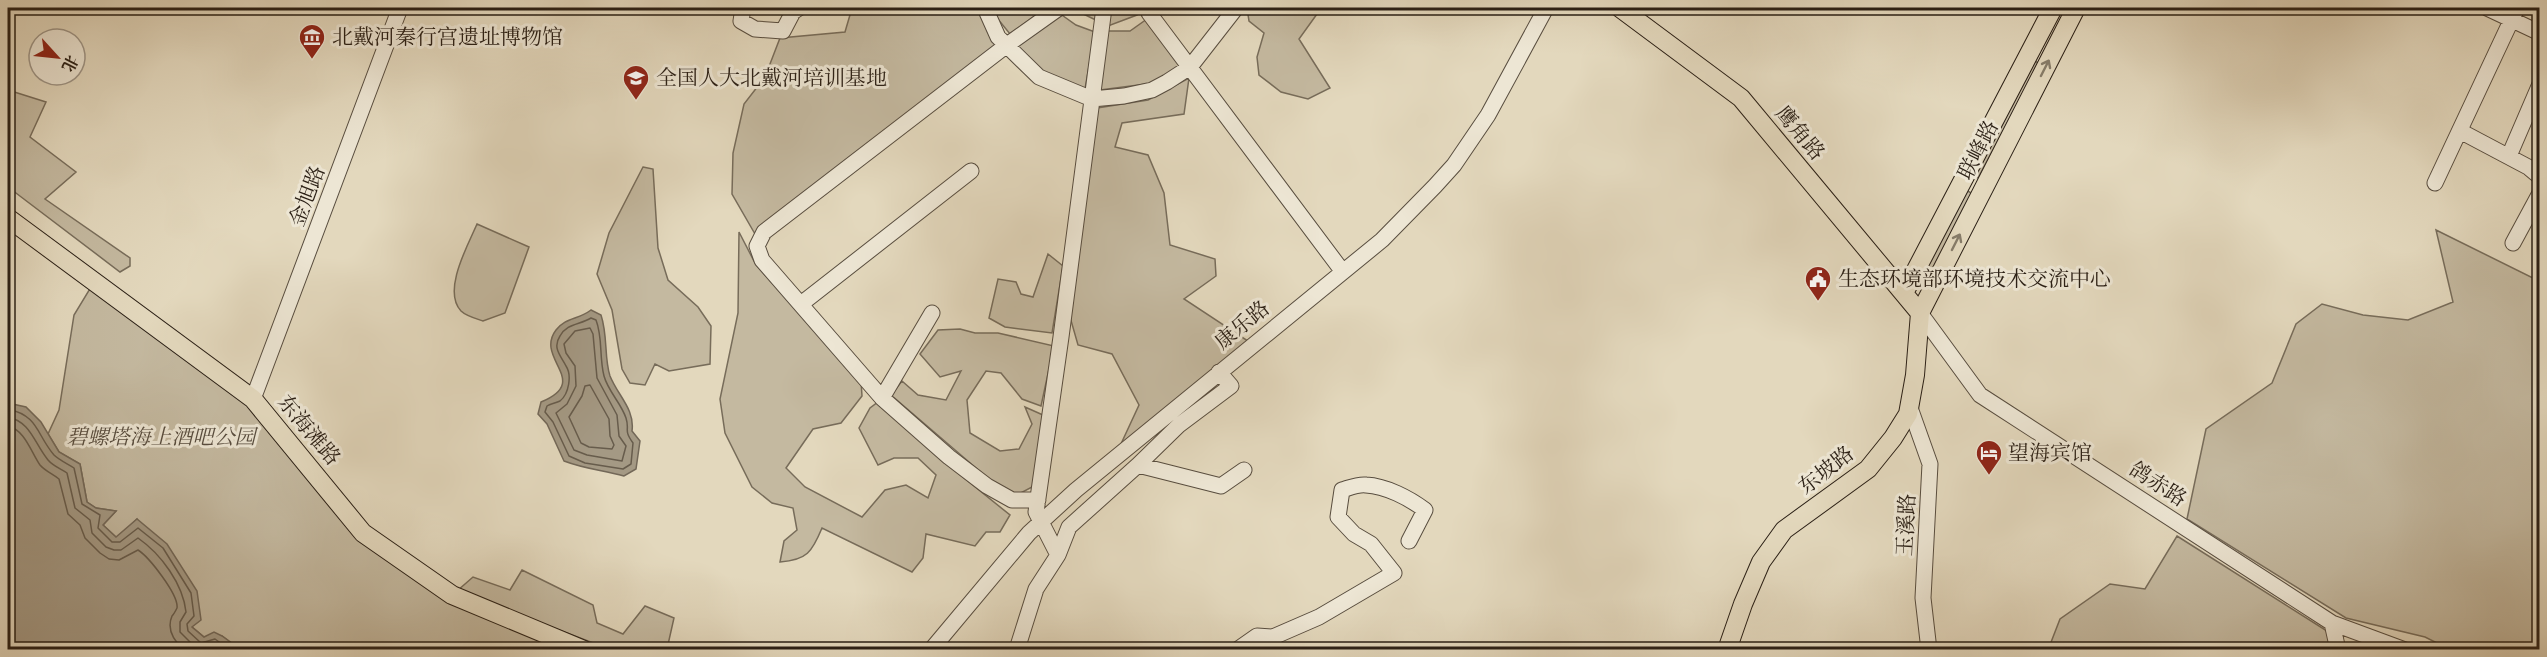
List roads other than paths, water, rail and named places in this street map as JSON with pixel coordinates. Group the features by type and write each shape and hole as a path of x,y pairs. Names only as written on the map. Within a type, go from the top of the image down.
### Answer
{"main road":[{"name":"鹰角路","path":"1620,8 1741,98 1920,313"},
{"name":"联峰路","path":"1904,293 2053,8"},
{"name":"联峰路","path":"1920,313 2076,8"},
{"name":"东海滩路","path":"8,218 253,399 363,533 452,595 585,650"},
{"name":"东坡路","path":"1727,650 1761,562 1785,530 1868,469 1893,438 1908,414 1915,375 1920,313"}],"street":[{"name":"金旭路","path":"253,399 400,8"},
{"path":"743,8 741,21 755,29 783,31 793,12 799,8"},
{"path":"985,8 998,37 1039,77 1092,99 1152,90 1190,67 1236,8"},
{"path":"1038,500 1012,500 987,486 949,457 882,398 762,260 757,246 764,232 1007,45 1059,8"},
{"path":"1058,555 1040,524 1036,512 1104,8"},
{"name":"康乐路","path":"931,650 994,574 1040,524 1076,490 1382,240 1454,165 1488,115 1546,8"},
{"path":"2487,8 2514,14 2540,33"},
{"path":"1149,13 1343,272"},
{"path":"2435,183 2514,14"},
{"path":"2509,156 2540,84"},
{"path":"2460,131 2509,156 2540,177"},
{"path":"801,304 971,171"},
{"path":"2513,243 2540,193"},
{"path":"882,398 932,313"},
{"name":"鸽赤路","path":"1920,313 1980,395 2332,622 2405,650"},
{"path":"1021,650 1018,646 1036,589 1058,555 1069,527 1179,425 1231,386 1219,372"},
{"name":"玉溪路","path":"1909,405 1930,464 1923,598 1929,650"},
{"path":"1138,465 1221,486 1244,470"},
{"path":"1237,650 1257,636 1273,637 1319,617 1394,573 1371,544 1354,534 1338,518 1342,490 1364,484 1387,490 1425,510 1409,541"},
{"path":"2332,622 2338,650"}],"water":[{"path":"591,310 601,315 610,376 631,416 632,431 640,441 636,469 624,476 564,461 547,424 538,414 541,402 555,394 562,386 562,378 552,351 551,341 556,330 564,323"},
{"path":"8,403 26,407 41,422 59,452 80,464 87,502 96,508 116,511 103,525 116,537 137,519 167,544 197,591 201,620 192,627 204,637 214,632 240,649 8,649"}],"place":[{"name":"北戴河秦行宫遗址博物馆","path":"312,60"},
{"name":"全国人大北戴河培训基地","path":"636,101"},
{"name":"生态环境部环境技术交流中心","path":"1818,302"},
{"name":"望海宾馆","path":"1989,476"}],"park label":[{"name":"碧螺塔海上酒吧公园","path":"161,437"}]}
